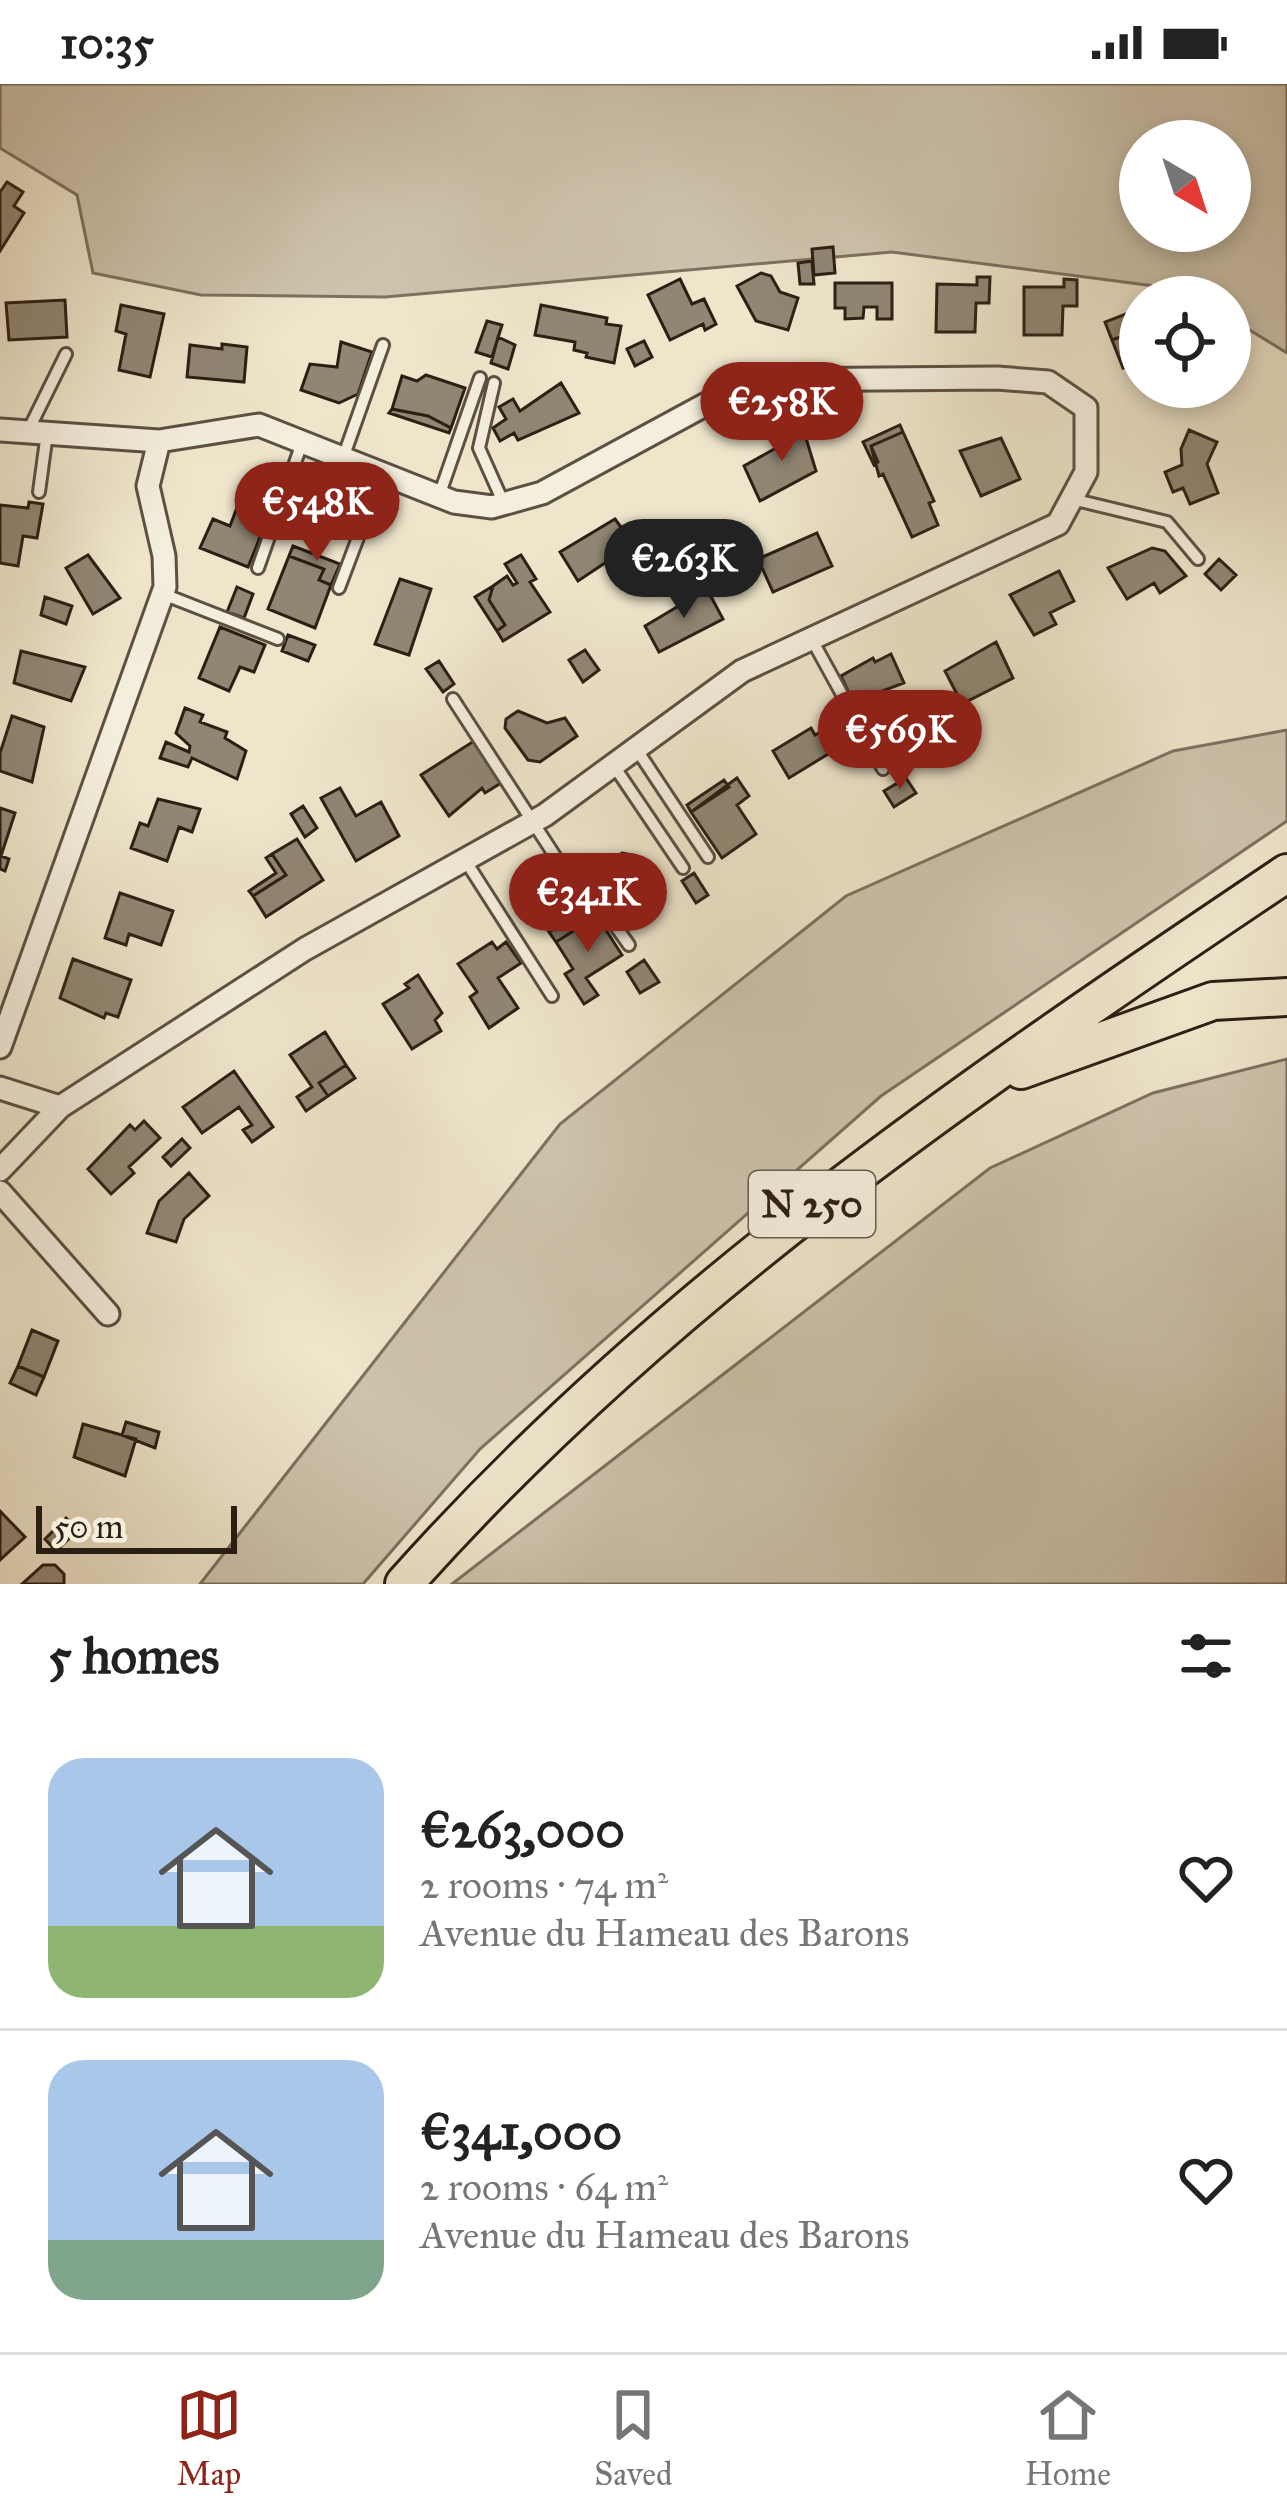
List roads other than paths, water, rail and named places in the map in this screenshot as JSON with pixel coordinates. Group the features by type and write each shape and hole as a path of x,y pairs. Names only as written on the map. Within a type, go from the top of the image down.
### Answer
{"main road":[{"path":"1120,985 1287,873"},
{"name":"N 250","path":"404,1584 534,1448 665,1328 811,1205 1120,985 1287,902"},
{"path":"968,1090 1213,1001 1287,997"}],"street":[{"path":"0,430 159,442 259,425 439,496 492,507 542,493 751,380 997,378 1048,382 1085,408 1087,472 1058,524 742,671 532,822 305,949 60,1107 0,1170"},
{"path":"0,1046 163,594 164,556 148,487 159,442"},
{"path":"0,1088 60,1107"},
{"path":"0,1192 108,1314"}],"lane":[{"path":"343,458 383,345"},
{"path":"39,491 38,433 66,353"},
{"path":"439,496 480,378"},
{"path":"494,383 479,448 504,504"},
{"path":"258,568 302,442"},
{"path":"338,588 382,474"},
{"path":"1072,500 1167,522 1198,559"},
{"path":"163,594 278,639"},
{"path":"811,638 883,769"},
{"path":"452,699 564,870 590,890 628,945"},
{"path":"636,749 708,857"},
{"path":"614,765 683,868"},
{"path":"465,860 552,996"}]}
